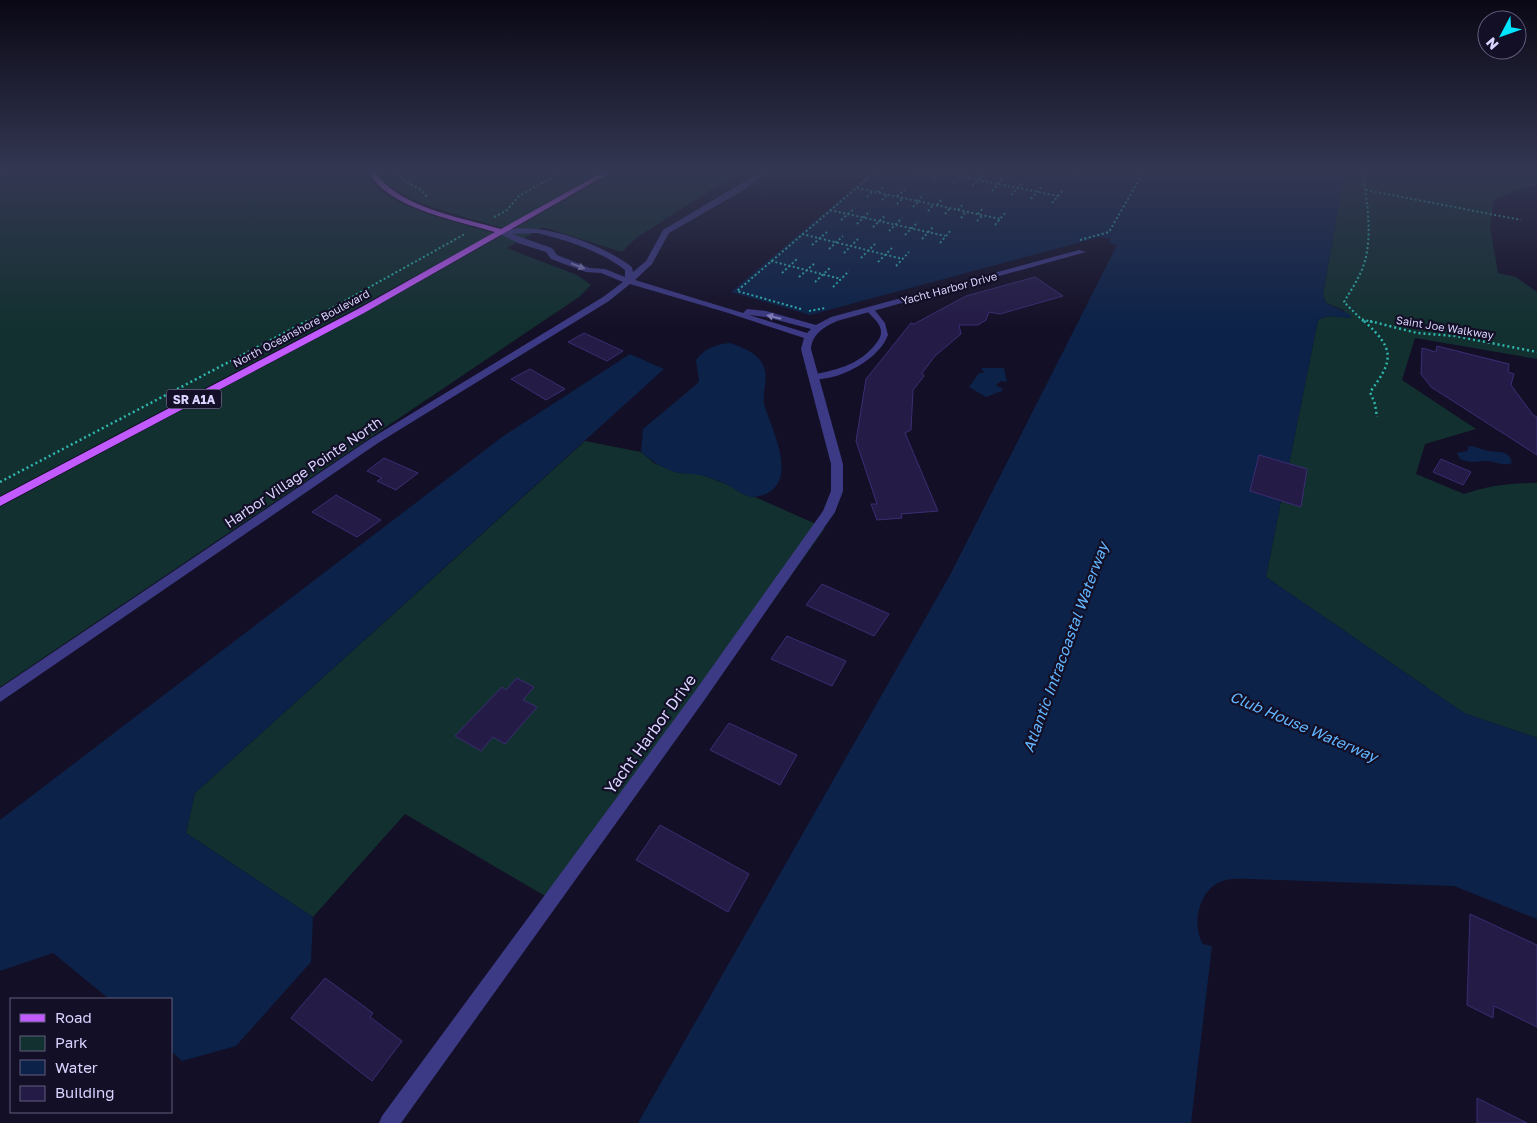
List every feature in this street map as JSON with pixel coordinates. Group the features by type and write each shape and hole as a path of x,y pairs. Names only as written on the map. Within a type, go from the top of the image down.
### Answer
{"main road":[{"path":"474,223 503,232"},
{"name":"North Oceanshore Boulevard","path":"0,502 361,311 518,223"}],"street":[{"name":"Harbor Village Pointe North","path":"0,696 374,441 590,310 629,281 652,259 666,232 680,223"},
{"path":"503,232 537,231 571,245 601,252 626,265 629,269 629,281"},
{"path":"503,232 521,241 587,260 599,266 602,271"},
{"name":"Yacht Harbor Drive","path":"389,1123 698,698 829,512 837,491 838,470 806,347 814,332 834,319 870,310 1081,246"},
{"path":"549,250 554,257 589,270 602,271 629,281 728,310 757,322 814,332"},
{"path":"587,260 601,252"}],"lane":[{"path":"814,377 853,367 877,348 885,336 884,327 870,310"}],"path":[{"path":"814,223 737,290 811,312 830,306"},
{"path":"873,227 877,223"},
{"path":"889,223 946,236"},
{"path":"906,235 917,223"},
{"path":"1081,246 1109,232 1114,223"},
{"path":"1367,223 1365,262 1344,302 1379,335 1388,350 1385,373 1370,392 1375,404 1377,417"},
{"path":"889,231 895,225"},
{"path":"922,239 934,226"},
{"path":"940,242 951,230"},
{"path":"812,245 826,232"},
{"path":"0,482 354,297 465,234"},
{"path":"802,234 903,259"},
{"path":"828,249 843,236"},
{"path":"844,253 858,240"},
{"path":"861,258 875,244"},
{"path":"878,262 892,248"},
{"path":"896,266 909,252"},
{"path":"782,273 798,258"},
{"path":"771,261 841,279"},
{"path":"799,277 815,262"},
{"path":"815,282 831,267"},
{"path":"833,287 849,271"},
{"name":"Saint Joe Walkway","path":"1361,319 1417,333 1455,336 1537,352"}],"green space":[{"path":"0,223 461,223 494,233 355,309 0,496"},
{"path":"487,223 511,223 503,228"},
{"path":"523,223 659,223 636,238 622,252 543,227 507,248 577,275 591,285 579,297 0,687 0,507 366,312"},
{"path":"1336,223 1491,223 1498,273 1516,277 1537,292 1537,359 1415,338 1402,380 1476,429 1425,444 1416,474 1464,494 1500,485 1537,483 1537,738 1464,713 1266,577 1281,501 1300,506 1289,464 1318,320 1328,316 1351,318 1343,310 1326,303 1323,294"},
{"path":"585,441 641,452 654,463 678,473 700,474 825,528 557,903 405,814 313,917 186,833 195,793"}],"water":[{"path":"812,223 1336,223 1323,294 1326,303 1351,315 1351,318 1328,316 1318,320 1289,464 1259,455 1251,491 1281,501 1266,577 1464,713 1537,738 1537,919 1454,886 1237,879 1229,879 1215,885 1203,899 1198,918 1199,936 1203,944 1212,946 1191,1123 638,1123 950,575 1117,245 1109,243 1111,239 1100,237 810,315 731,292"},
{"path":"730,343 752,353 759,359 765,369 765,407 780,453 782,466 780,477 775,487 766,494 757,497 750,497 724,483 706,477 680,473 664,468 641,452 643,429 698,383 696,360 711,347"},
{"path":"630,354 664,369 195,793 186,833 313,917 311,962 236,1046 182,1061 172,1052 172,998 108,998 53,953 0,971 0,820 502,437"},
{"path":"981,368 1004,368 1007,382 1001,381 996,385 1003,389 1002,391 986,397 969,387 979,373 984,373"},
{"path":"1469,446 1505,453 1512,463 1472,462 1460,459 1457,453 1467,451"}],"building":[{"path":"1035,277 1063,296 1000,314 989,312 986,320 978,325 959,325 961,334 935,356 922,373 924,376 913,390 911,430 905,433 938,511 901,514 902,518 877,520 871,504 877,504 856,441 866,379 911,323 914,324 966,296"},
{"path":"584,333 623,351 607,361 568,342"},
{"path":"1437,346 1509,364 1508,372 1514,374 1511,385 1533,415 1537,417 1537,455 1431,387 1421,374 1422,348 1436,352"},
{"path":"530,369 565,389 546,400 511,379"},
{"path":"1259,455 1307,469 1301,507 1250,491"},
{"path":"384,458 418,473 396,490 377,481 382,478 367,471"},
{"path":"1441,459 1471,472 1463,485 1433,472"},
{"path":"336,495 381,520 357,537 312,512"},
{"path":"822,584 889,614 874,636 806,605"},
{"path":"787,636 846,661 832,686 771,659"},
{"path":"517,678 534,687 523,700 537,707 505,744 493,737 481,751 455,736 502,687 506,690"},
{"path":"729,723 797,755 780,785 710,750"},
{"path":"660,825 749,874 728,912 636,860"},
{"path":"1470,914 1537,945 1537,1027 1494,1006 1493,1018 1467,1005"},
{"path":"325,978 373,1013 370,1017 402,1041 372,1081 291,1018"},
{"path":"1477,1098 1527,1123 1477,1123"}],"water label":[{"name":"Atlantic Intracoastal Waterway","path":"1065,647"},
{"name":"Club House Waterway","path":"1304,726"}]}
